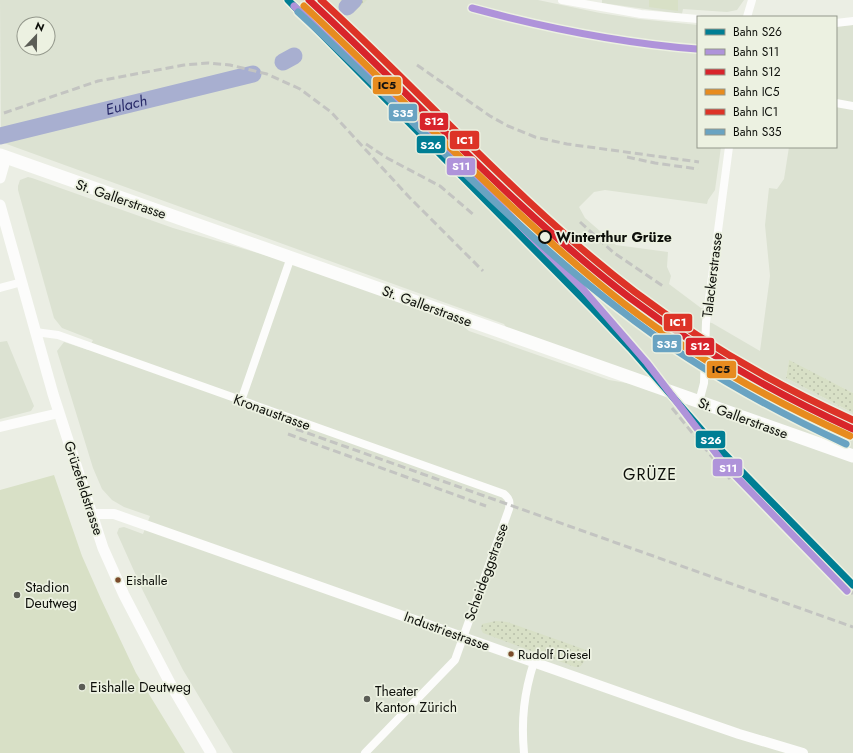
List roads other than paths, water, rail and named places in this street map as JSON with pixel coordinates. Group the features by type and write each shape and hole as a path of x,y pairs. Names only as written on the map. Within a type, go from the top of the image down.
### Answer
{"main road":[{"name":"St. Gallerstrasse","path":"3,156 853,456"},
{"path":"0,178 3,156"},
{"name":"Grüzefeldstrasse","path":"0,205 59,412 103,548 124,595 171,686 211,753"}],"street":[{"path":"562,0 641,14 697,19"},
{"path":"747,16 752,0"},
{"path":"837,23 853,21"},
{"path":"837,103 853,106"},
{"name":"Talackerstrasse","path":"699,402 704,382 706,322 729,148"},
{"path":"241,401 291,258"},
{"path":"0,288 22,282"},
{"name":"Kronaustrasse","path":"35,332 58,335 504,494 508,497"},
{"path":"0,427 59,412"},
{"name":"Scheideggstrasse","path":"364,753 455,660 509,509 510,502 508,497"},
{"name":"Industriestrasse","path":"92,514 114,514 739,734 803,753"},
{"path":"524,753 522,723 525,696 534,662"}],"waterway":[{"name":"Eulach","path":"347,7 354,0"},
{"name":"Eulach","path":"283,62 294,56"},
{"name":"Eulach","path":"0,136 253,74"}],"railway":[{"path":"4,113 98,81 184,65 208,63 230,65 267,74 300,89 331,112 409,197 483,271"},
{"path":"417,65 490,116 508,126 535,137 567,144 699,162"},
{"path":"366,144 387,158 440,186 474,215"},
{"path":"627,157 655,163 698,169"},
{"path":"580,222 614,253 663,286"},
{"path":"672,408 730,479"},
{"path":"296,429 853,627"},
{"path":"288,434 486,506"},
{"path":"732,471 853,594"}],"rail line":[{"name":"S26","path":"288,0 593,309 630,348 706,435 853,585"},
{"name":"S12","path":"309,0 506,191 587,264 630,298 656,317 738,370 795,401 853,429"},
{"name":"IC1","path":"321,0 513,187 593,258 635,292 687,329 768,378 853,420"},
{"name":"S11","path":"294,6 451,156 582,288 647,363 725,465 847,591"},
{"name":"IC5","path":"304,6 499,195 623,303 677,342 733,376 791,408 850,436"},
{"name":"S11","path":"472,8 584,34 640,43 697,49"},
{"name":"S35","path":"298,12 495,202 576,275 619,309 700,366 757,400 846,444"}],"place":[{"name":"Winterthur Grüze","path":"545,237"},
{"name":"Eishalle","path":"118,580"},
{"name":"Stadion Deutweg","path":"17,595"},
{"name":"Rudolf Diesel","path":"511,654"},
{"name":"Eishalle Deutweg","path":"82,687"},
{"name":"Theater Kanton Zürich","path":"367,699"}],"district":[{"name":"GRÜZE","path":"650,474"}]}
